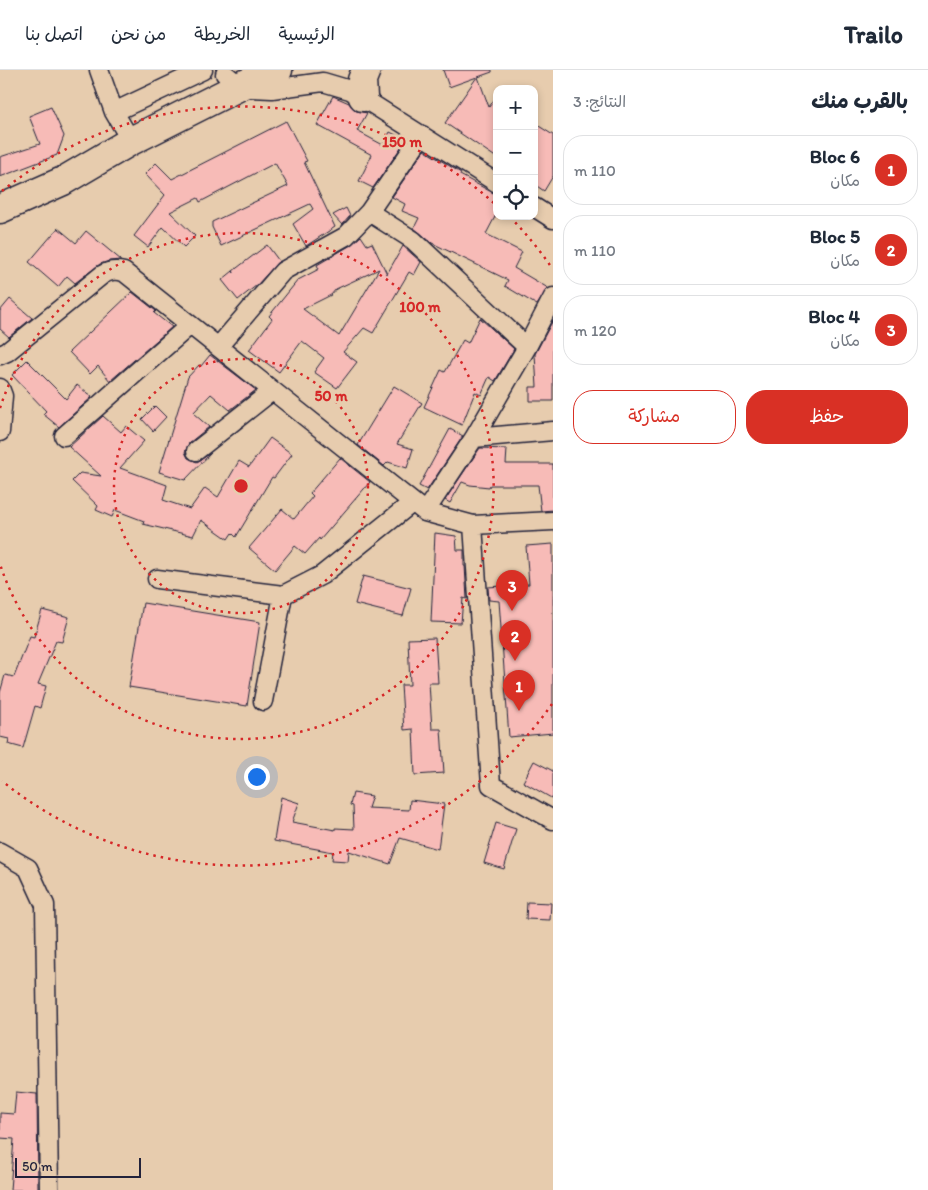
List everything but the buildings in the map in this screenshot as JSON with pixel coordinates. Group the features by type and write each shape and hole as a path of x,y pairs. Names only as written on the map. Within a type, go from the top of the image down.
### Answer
{"main road":[{"path":"0,194 56,166 123,127 225,75 278,70"},
{"path":"363,97 362,80 366,70"},
{"path":"0,209 63,181 123,127"}],"street":[{"path":"99,70 123,127 225,75 265,89 324,82 350,90 363,97 493,180"},
{"path":"218,347 283,271 346,236 369,212 422,135"},
{"path":"538,210 553,219"},
{"path":"369,212 412,240 527,347"},
{"path":"0,355 7,352 102,275 108,271 124,272 419,508 473,525 553,521"},
{"path":"157,579 282,595 322,575 419,508 474,438 527,347 553,297"},
{"path":"64,436 190,325"},
{"path":"0,388 3,396 0,432"},
{"path":"196,451 272,391"},
{"path":"474,438 553,431"},
{"path":"473,525 491,785 553,820"},
{"path":"263,701 282,595"},
{"path":"0,852 28,868 45,905 49,1190"}],"place":[{"name":"Bloc 4","path":"512,611"},
{"name":"Bloc 5","path":"515,661"},
{"name":"Bloc 6","path":"519,711"}]}
